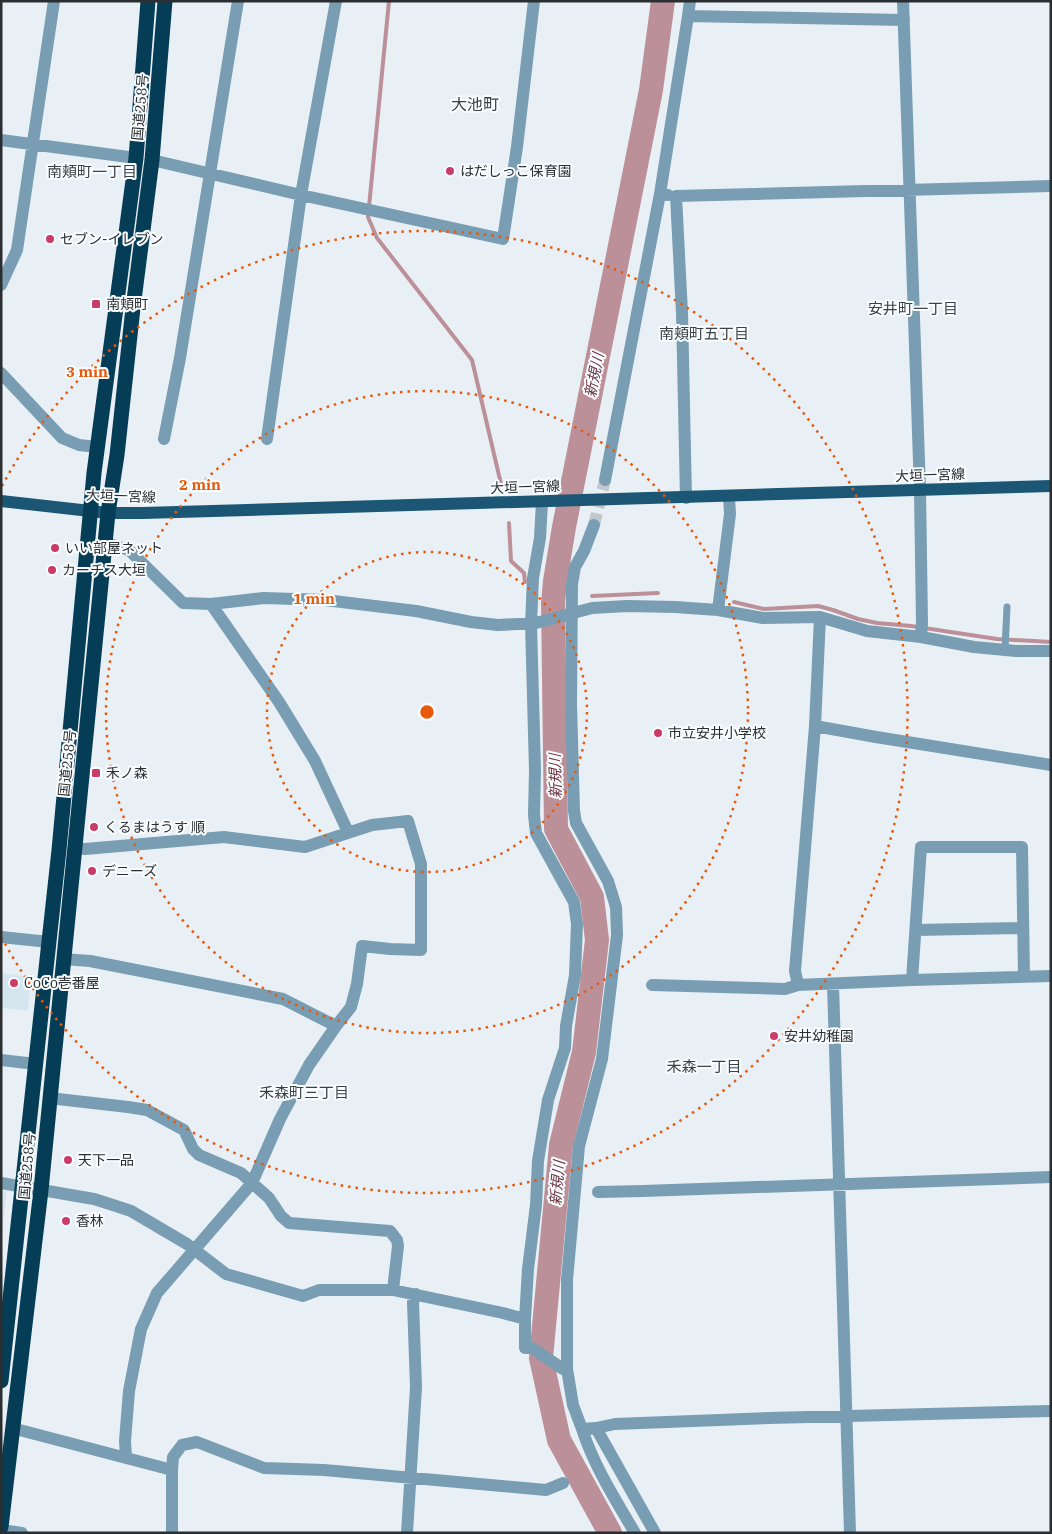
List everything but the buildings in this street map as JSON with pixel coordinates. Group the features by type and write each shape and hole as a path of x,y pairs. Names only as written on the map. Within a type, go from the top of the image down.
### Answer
{"highway":[{"name":"国道258号","path":"1,1381 5,1298 22,1186 36,1064 97,447 136,158 148,1"},
{"name":"国道258号","path":"1,1529 41,1190 108,513 117,456 152,160 165,1"}],"main road":[{"name":"大垣一宮線","path":"1,501 108,513 729,497 1051,486"}],"street":[{"path":"1,285 17,250 54,1"},
{"path":"164,439 180,358 238,1"},
{"path":"267,439 301,195 336,1"},
{"path":"152,160 301,195 504,239 518,147 534,1"},
{"path":"605,480 660,194 690,1"},
{"path":"903,1 920,490 921,631"},
{"path":"688,16 904,20"},
{"path":"1,140 136,158"},
{"path":"660,194 676,196 1051,186"},
{"path":"676,196 682,313 686,498"},
{"path":"1,373 62,438 80,445 97,447"},
{"path":"718,610 730,514 729,497"},
{"path":"546,502 533,578 534,815 536,833 574,902 577,924 574,974 566,1026 565,1048 548,1100 538,1161 536,1205 528,1269 525,1348 532,1348 565,1369"},
{"path":"594,525 584,551 574,567 569,615 574,810 576,823 608,881 616,907 617,935 602,1059 580,1146 566,1280 565,1369 573,1406 589,1451 635,1533"},
{"path":"106,543 129,550 183,602 212,604 264,598 325,600 416,611 471,622 498,624 534,624 592,608 627,606 718,610 763,618 820,617 867,631 921,631 974,647 1005,647 1051,651"},
{"path":"212,604 315,761 348,832"},
{"path":"798,985 794,971 815,726 820,617"},
{"path":"815,726 1051,765"},
{"path":"75,848 85,849 224,837 305,848 372,825 408,822 421,864 420,950 362,946 357,984 351,1008 309,1065 280,1119 252,1182 157,1293 141,1329 129,1392 125,1441 126,1457"},
{"path":"912,980 921,848 1022,847 1024,977"},
{"path":"916,930 1023,928"},
{"path":"1,938 49,942"},
{"path":"63,958 90,961 283,999 336,1026"},
{"path":"652,984 785,989 798,985 1051,976"},
{"path":"833,984 850,1533"},
{"path":"1,1060 36,1064"},
{"path":"49,1098 146,1110 184,1130 193,1149 199,1155 241,1173 269,1198 281,1216 289,1223 390,1231 397,1240 398,1246 393,1290"},
{"path":"598,1192 644,1192 1051,1177"},
{"path":"1,1183 94,1200 122,1208 195,1250 226,1274 303,1296 319,1290 393,1290 525,1319"},
{"path":"408,1533 416,1387 413,1302 416,1294"},
{"path":"582,1429 615,1424 769,1418 1051,1411"},
{"path":"12,1428 172,1470"},
{"path":"596,1428 655,1533"},
{"path":"172,1533 173,1457 182,1445 197,1442 264,1468 324,1470 546,1490 563,1483"},
{"path":"1,1529 22,1533"}],"lane":[{"path":"1005,647 1007,607"}],"shaded area":[{"path":"1,973 31,977 28,1011 1,1008"},
{"path":"1,1190 7,1191 1,1240"}],"waterway":[{"path":"389,1 368,217 377,238 472,360 501,484"},
{"name":"新規川","path":"610,1533 559,1440 541,1358 561,1145 584,1052 597,940 592,897 556,829 553,603 564,527 651,90 663,1"},
{"path":"509,523 511,561 524,573 525,582"},
{"path":"592,596 658,593"},
{"path":"734,602 764,609 818,606 877,623 911,626 997,639 1051,642"}],"tunnel":[{"path":"594,525 605,480"}],"place":[{"name":"はだしっこ保育園","path":"450,171"},
{"name":"セブン-イレブン","path":"50,239"},
{"name":"南頬町","path":"96,304"},
{"name":"いい部屋ネット","path":"55,548"},
{"name":"カーチス大垣","path":"52,570"},
{"name":"市立安井小学校","path":"658,733"},
{"name":"禾ノ森","path":"96,773"},
{"name":"くるまはうす 順","path":"94,827"},
{"name":"デニーズ","path":"92,871"},
{"name":"CoCo壱番屋","path":"14,983"},
{"name":"安井幼稚園","path":"774,1036"},
{"name":"天下一品","path":"68,1160"},
{"name":"香林","path":"66,1221"}],"district":[{"name":"大池町","path":"475,104"},
{"name":"南頬町一丁目","path":"92,171"},
{"name":"安井町一丁目","path":"913,308"},
{"name":"南頬町五丁目","path":"704,333"},
{"name":"禾森一丁目","path":"704,1066"},
{"name":"禾森町三丁目","path":"304,1092"}]}
